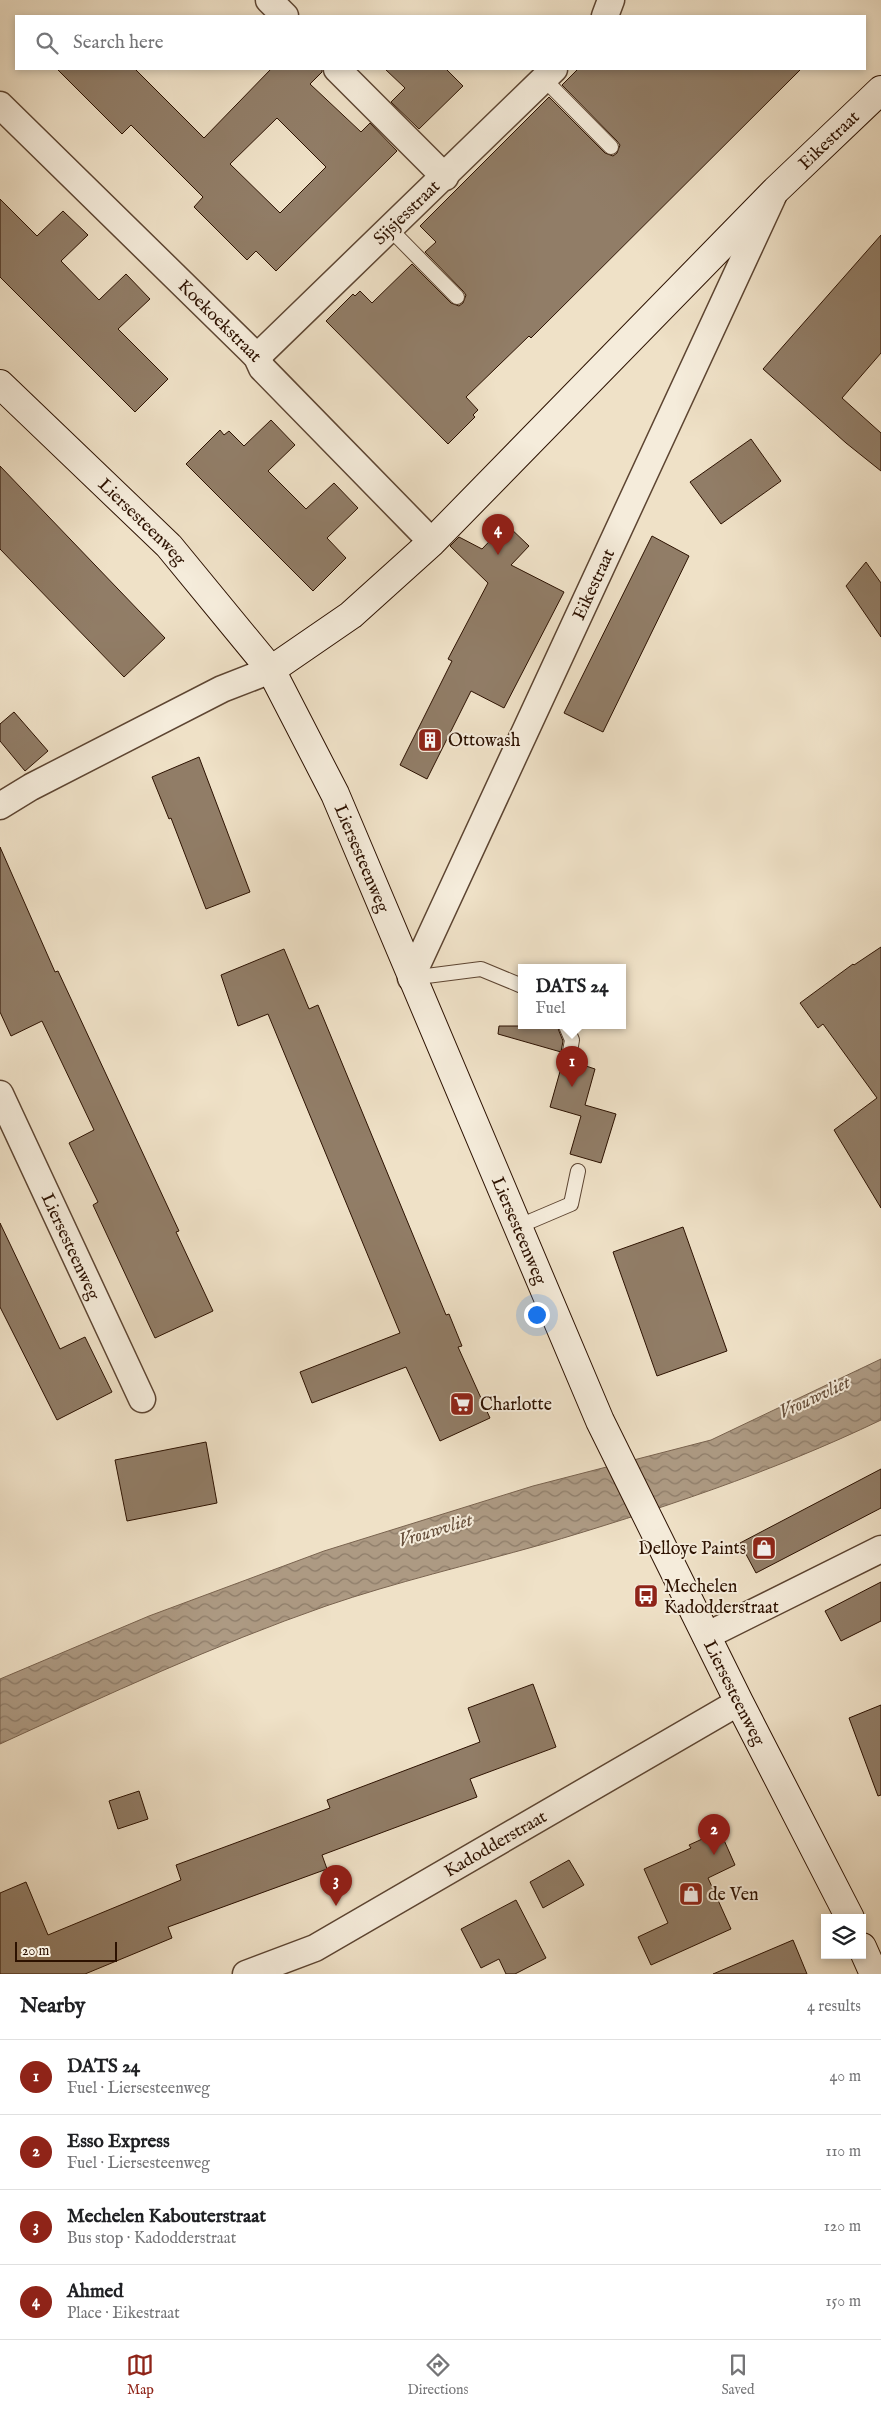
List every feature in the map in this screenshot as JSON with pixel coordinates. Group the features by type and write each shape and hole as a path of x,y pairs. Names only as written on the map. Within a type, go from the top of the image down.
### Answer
{"main road":[{"name":"Eikestraat","path":"272,670 351,615 432,542 776,190 881,90"},
{"name":"Liersesteenweg","path":"0,384 169,546 272,670 335,794 568,1349 610,1442 739,1702 848,1914"},
{"path":"866,1956 874,1974"}],"street":[{"path":"269,0 284,15"},
{"path":"605,15 612,0"},
{"path":"338,70 444,177"},
{"name":"Sijsjesstraat","path":"257,357 549,74"},
{"name":"Koekoekstraat","path":"0,105 257,357 262,368 432,542"},
{"name":"Eikestraat","path":"411,978 776,190"},
{"path":"0,806 31,787 222,689 272,670"},
{"name":"Liersesteenweg","path":"0,1094 142,1399"},
{"path":"706,1636 881,1549"},
{"name":"Kadodderstraat","path":"246,1974 315,1948 739,1702"},
{"path":"306,1974 315,1948"}],"lane":[{"path":"549,74 610,147"},
{"path":"390,229 457,297"},
{"path":"411,978 481,969 518,984"},
{"path":"567,1029 572,1040 568,1063"},
{"path":"517,1227 571,1204 578,1171"}],"water":[{"name":"Vrouwvliet","path":"881,1359 881,1420 840,1439 798,1457 670,1504 540,1545 379,1589 284,1621 161,1671 0,1744 0,1679 149,1616 324,1551 533,1486 711,1440"}],"building":[{"path":"58,70 136,70 204,138 270,70 322,70 310,84 361,132 370,123 397,151 276,271 256,251 247,260 194,207 203,197 131,125 122,134","holes":["277,118 326,167 280,213 230,164"]},
{"path":"386,70 447,70 463,86 419,129 391,102 405,88"},
{"path":"577,70 800,70 531,338 529,336 466,397 478,410 473,415 475,417 448,444 326,321 353,294 355,296 360,291 372,303 412,264 451,303 459,306 463,303 466,295 425,252 436,242 420,226 549,97 605,153 613,156 617,153 620,145 617,141 562,85"},
{"path":"0,199 37,236 63,211 88,235 61,261 99,300 126,274 150,299 118,329 168,379 135,412 0,277"},
{"path":"881,235 881,353 842,398 881,433 881,471 846,443 763,369"},
{"path":"271,420 295,445 268,471 306,509 334,483 358,508 327,538 346,558 313,591 186,464 220,430 224,435 229,431 244,446"},
{"path":"751,439 781,481 721,524 690,482"},
{"path":"0,466 165,638 124,677 0,549"},
{"path":"506,524 529,546 511,565 564,592 504,708 471,691 427,779 400,765 452,661 448,659 488,583 450,546 459,537 482,549"},
{"path":"652,536 689,556 603,732 564,713"},
{"path":"866,562 881,583 881,637 846,586"},
{"path":"14,712 48,751 25,771 0,741 0,724"},
{"path":"199,757 250,892 206,909 171,818 169,819 152,777"},
{"path":"0,847 55,972 58,971 179,1231 176,1232 213,1311 155,1338 93,1205 98,1202 69,1143 94,1130 42,1021 11,1036 0,1012"},
{"path":"881,947 881,1208 834,1130 877,1098 823,1024 818,1028 800,1003 853,964"},
{"path":"284,949 309,1009 318,1005 446,1315 449,1314 462,1346 458,1347 490,1418 440,1441 406,1367 312,1403 300,1372 400,1333 268,1014 238,1026 221,975"},
{"path":"499,1026 518,1026 518,1029 558,1029 563,1041 561,1052 498,1034"},
{"path":"577,1063 595,1069 585,1105 616,1114 601,1163 570,1154 581,1116 550,1107 561,1068 571,1071"},
{"path":"0,1223 60,1349 85,1337 112,1392 57,1420 0,1307"},
{"path":"683,1227 727,1351 657,1376 613,1252"},
{"path":"206,1442 217,1503 127,1521 115,1460"},
{"path":"881,1469 881,1508 756,1573 740,1543"},
{"path":"881,1582 881,1621 841,1641 825,1611"},
{"path":"533,1684 556,1747 470,1779 477,1797 322,1855 327,1869 168,1927 172,1938 85,1974 0,1974 0,1893 26,1882 48,1935 181,1880 176,1865 330,1808 327,1800 480,1742 468,1708"},
{"path":"881,1705 881,1795 878,1796 849,1718"},
{"path":"139,1791 148,1819 118,1829 109,1801"},
{"path":"720,1831 735,1865 708,1878 731,1929 651,1965 638,1937 668,1923 644,1869 691,1848 689,1845"},
{"path":"569,1860 584,1885 543,1908 530,1882"},
{"path":"516,1900 546,1958 515,1974 506,1974 499,1959 481,1968 461,1929"},
{"path":"793,1940 807,1974 713,1974"}],"place":[{"name":"Ahmed","path":"498,555"},
{"name":"Ottowash","path":"430,740"},
{"name":"DATS 24","path":"572,1087"},
{"name":"Charlotte","path":"462,1404"},
{"name":"Delloye Paints","path":"764,1548"},
{"name":"Mechelen Kadodderstraat","path":"646,1596"},
{"name":"Esso Express","path":"714,1855"},
{"name":"de Ven","path":"691,1894"},
{"name":"Mechelen Kabouterstraat","path":"336,1906"}]}
